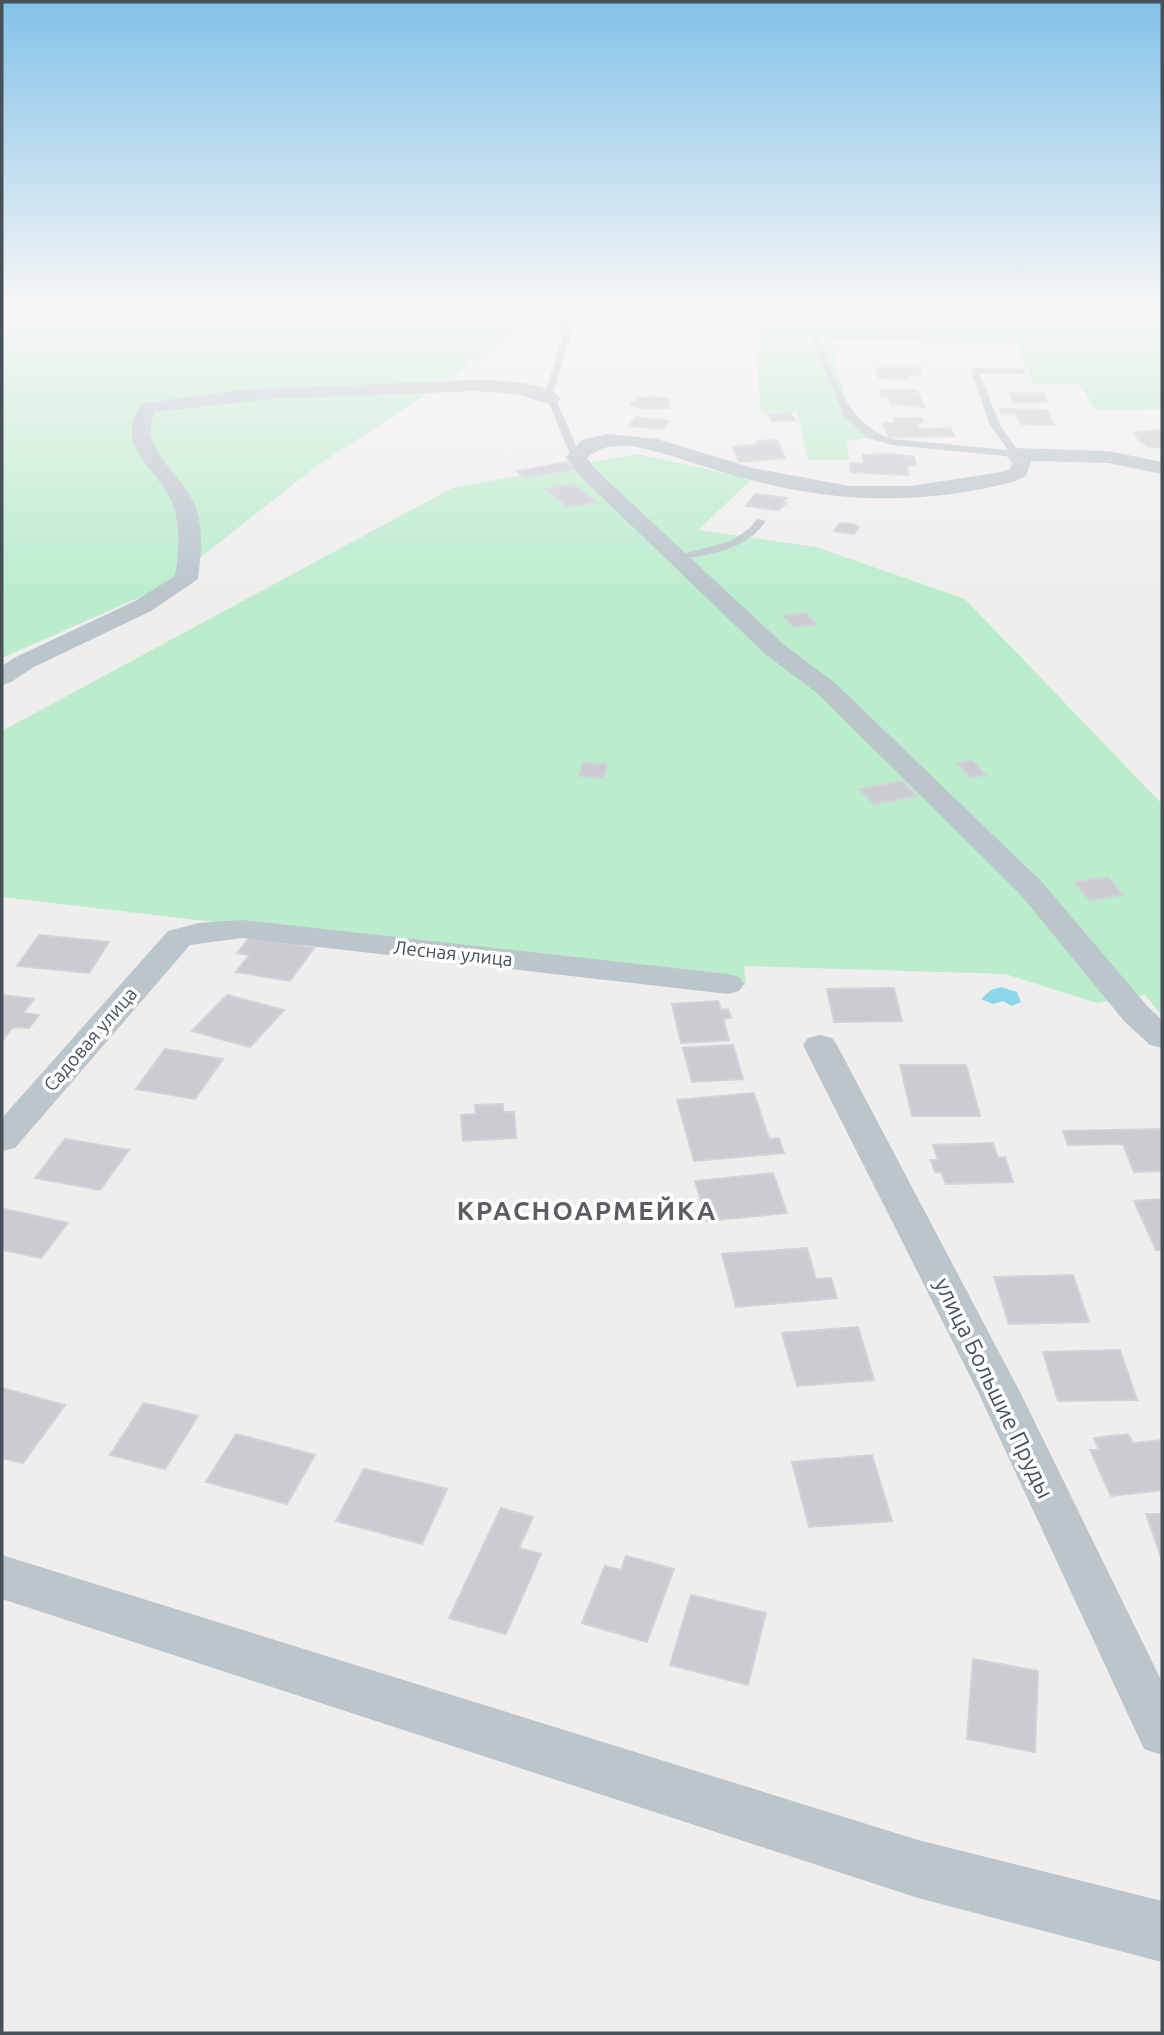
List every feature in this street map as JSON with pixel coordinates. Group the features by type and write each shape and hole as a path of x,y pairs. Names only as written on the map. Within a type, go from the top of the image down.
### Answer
{"street":[{"path":"2,677 25,662 143,606 186,579 192,542 183,501 139,435 139,419 148,408 186,402"},
{"path":"1015,453 1022,462 1019,472 1006,478 879,494 748,473 675,449 630,440 592,443 581,448 576,457 589,474 774,649 826,688 1031,888 1136,1014 1162,1038"},
{"path":"1015,453 1108,457 1162,468"},
{"name":"Лесная улица","path":"179,938 199,932 242,929 728,984"},
{"name":"Садовая улица","path":"2,1140 179,938"},
{"name":"улица Большие Пруды","path":"820,1045 1000,1394 1162,1733"},
{"path":"2,1577 918,1869 1162,1933"}],"lane":[{"path":"553,402 576,457"},
{"path":"843,402 849,416 871,436 892,442 1015,453"},
{"path":"986,402 995,425 1015,453"},
{"path":"677,557 740,542 754,535 761,522"}],"green space":[{"path":"2,402 414,402 315,467 163,587 2,658"},
{"path":"760,402 846,402 849,416 870,437 847,441 849,460 808,460 797,412 761,412"},
{"path":"1090,402 1162,402 1162,409 1095,410"},
{"path":"637,454 752,479 698,530 816,547 965,599 1162,804 1162,1016 1145,995 1097,1003 1005,974 744,966 746,985 2,897 2,731 452,488"}],"water":[{"path":"1001,987 1017,992 1021,1002 1012,1006 1003,1001 993,1004 981,999 991,990"}],"building":[{"path":"631,402 669,402 669,408 637,408 631,405"},
{"path":"890,402 922,402 924,407"},
{"path":"1000,409 1047,410 1054,425 1021,424 1016,414 1002,414"},
{"path":"790,413 795,420 772,421 768,414"},
{"path":"636,417 669,421 662,429 629,426"},
{"path":"894,418 921,418 923,422 916,423 919,429 950,428 954,436 889,437 883,423 896,423"},
{"path":"1158,430 1162,432 1162,447 1149,447 1136,437 1139,437 1135,433"},
{"path":"777,440 785,458 739,462 733,447 758,444 757,441"},
{"path":"863,455 914,457 916,465 907,465 908,475 851,472 850,463 864,464"},
{"path":"567,462 576,469 525,478 517,471"},
{"path":"573,484 597,502 568,507 545,489"},
{"path":"755,494 787,498 783,503 786,503 778,510 746,506"},
{"path":"839,524 859,527 854,534 834,531"},
{"path":"806,613 816,624 794,627 783,616"},
{"path":"972,760 986,775 971,777 957,763"},
{"path":"583,763 607,764 603,778 579,776"},
{"path":"902,781 917,796 873,804 859,789"},
{"path":"1108,877 1123,895 1089,900 1074,882"},
{"path":"39,935 109,942 89,973 17,966"},
{"path":"250,937 314,948 290,981 236,972 249,955 237,953"},
{"path":"894,988 902,1021 834,1022 827,989"},
{"path":"2,995 34,999 23,1013 39,1015 29,1028 13,1027 2,1041"},
{"path":"227,995 284,1010 250,1047 192,1031"},
{"path":"718,1001 721,1010 728,1009 731,1018 723,1019 729,1040 681,1043 672,1004"},
{"path":"733,1045 743,1079 692,1082 683,1048"},
{"path":"165,1049 223,1059 195,1099 136,1089"},
{"path":"900,1065 966,1065 980,1116 912,1116"},
{"path":"754,1093 769,1139 779,1138 784,1153 694,1161 677,1100"},
{"path":"503,1104 503,1112 514,1112 516,1138 463,1141 461,1115 476,1114 475,1105"},
{"path":"1162,1129 1162,1171 1134,1172 1123,1144 1068,1145 1063,1131"},
{"path":"65,1139 129,1150 100,1190 35,1178"},
{"path":"993,1143 998,1158 1005,1157 1013,1182 946,1184 941,1172 935,1172 931,1160 938,1160 933,1145"},
{"path":"773,1173 787,1213 707,1221 695,1181"},
{"path":"1162,1199 1162,1250 1156,1250 1134,1201"},
{"path":"4,1209 68,1223 41,1258 2,1250"},
{"path":"807,1248 816,1279 831,1278 837,1298 736,1307 722,1254"},
{"path":"1073,1275 1089,1322 1009,1324 994,1277"},
{"path":"858,1327 874,1380 797,1386 782,1333"},
{"path":"1120,1350 1137,1400 1058,1401 1043,1352"},
{"path":"2,1388 65,1405 23,1463 2,1458"},
{"path":"144,1403 198,1416 165,1469 110,1455"},
{"path":"236,1434 315,1455 287,1504 206,1482"},
{"path":"1128,1434 1133,1443 1162,1440 1162,1490 1111,1496 1090,1450 1099,1450 1094,1438"},
{"path":"872,1455 892,1521 809,1527 792,1462"},
{"path":"364,1469 447,1489 422,1544 336,1521"},
{"path":"501,1508 533,1517 519,1548 541,1554 506,1634 449,1618"},
{"path":"1146,1514 1162,1514 1162,1560"},
{"path":"626,1556 674,1569 647,1642 582,1623 605,1566 621,1570"},
{"path":"691,1595 766,1613 748,1685 670,1665"},
{"path":"973,1659 1038,1671 1035,1752 967,1739"}],"district":[{"name":"КРАСНОАРМЕЙКА","path":"587,1211"}]}
